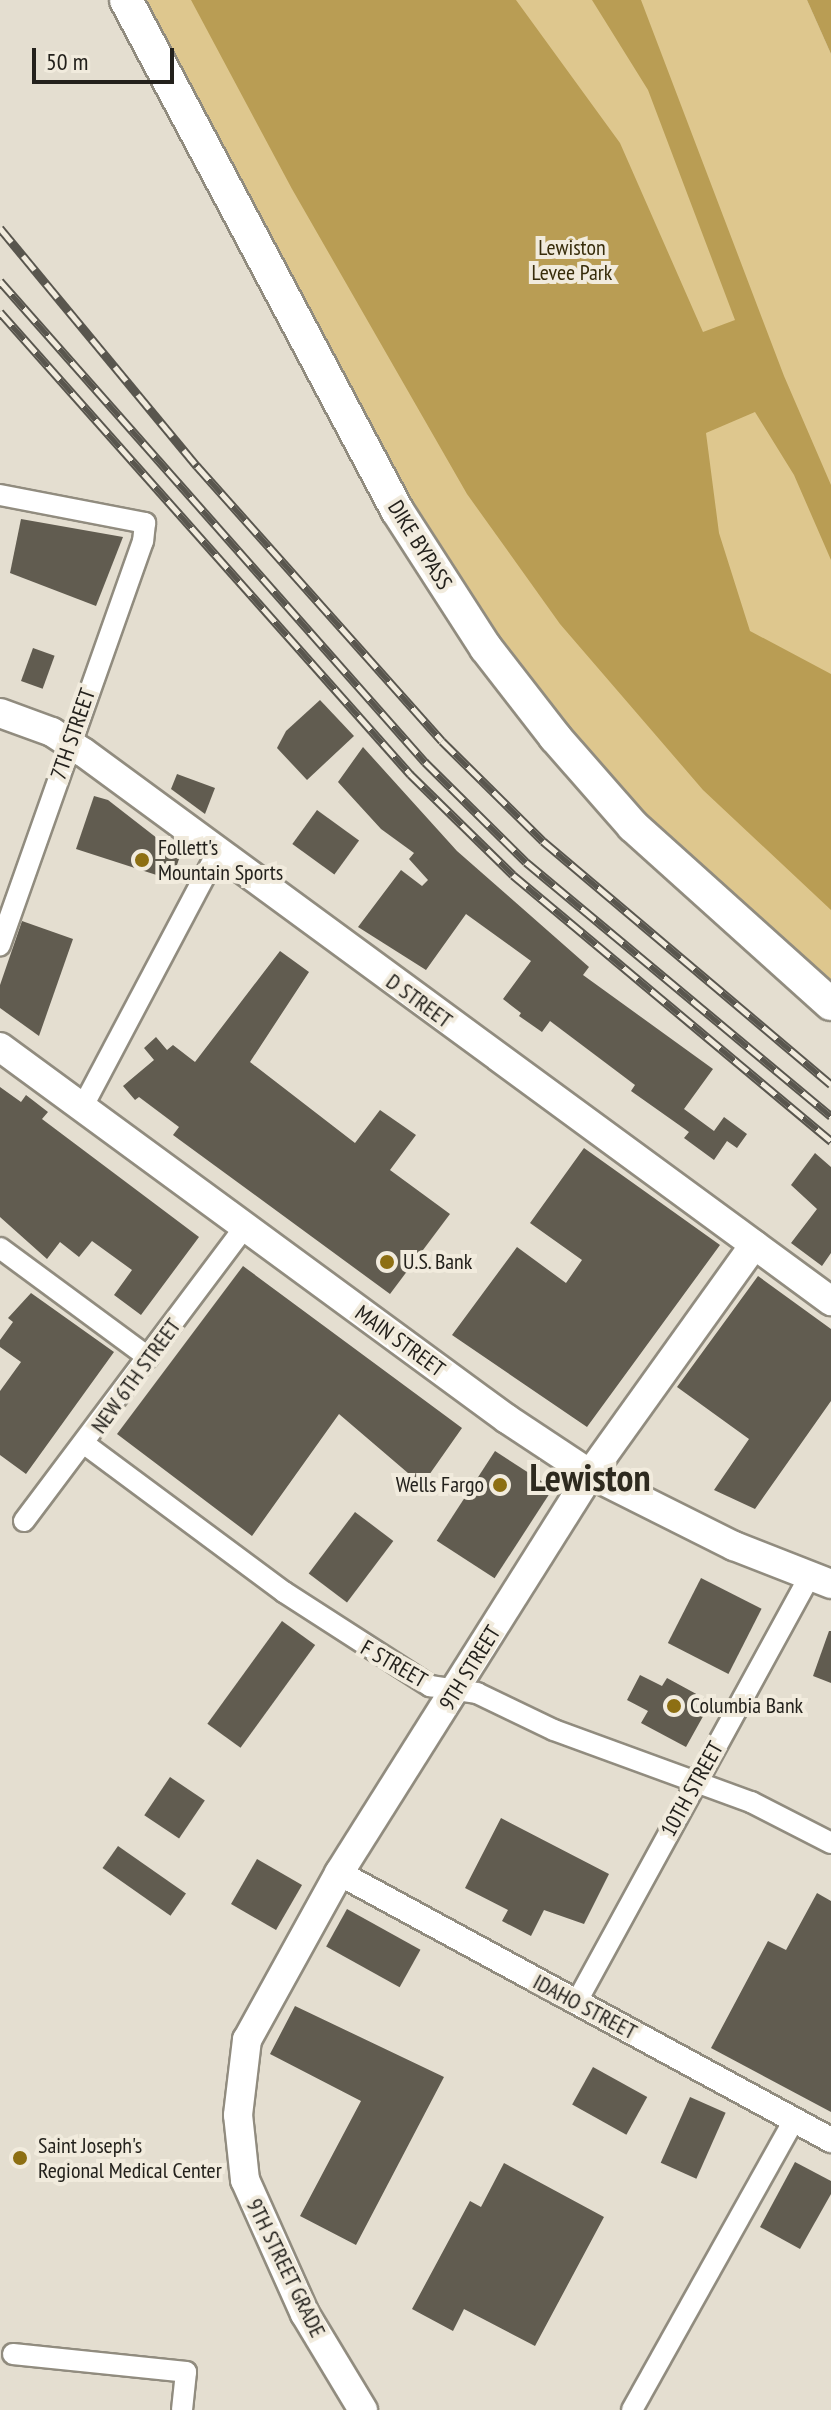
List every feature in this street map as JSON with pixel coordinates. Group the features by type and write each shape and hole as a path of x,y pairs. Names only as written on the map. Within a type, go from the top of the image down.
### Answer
{"highway":[{"name":"DIKE BYPASS","path":"126,0 397,510 486,648 555,737 633,826 717,907 831,1004"}],"main road":[{"name":"D STREET","path":"0,713 69,742 831,1301"},
{"name":"MAIN STREET","path":"0,1047 244,1228 590,1474 664,1514 821,1580"},
{"name":"9TH STREET","path":"238,2115 247,2040 339,1873 457,1690 590,1474 754,1245"},
{"name":"9TH STREET GRADE","path":"238,2115 245,2180 269,2242 305,2314 363,2410"}],"street":[{"name":"7TH STREET","path":"0,495 145,523 143,541 69,742 0,945"},
{"path":"82,1108 217,853"},
{"name":"NEW 6TH STREET","path":"24,1521 86,1445 244,1228"},
{"path":"0,1248 148,1357"},
{"name":"F STREET","path":"86,1445 360,1645 430,1686 477,1693 554,1730 697,1780 831,1843"},
{"name":"10TH STREET","path":"576,2003 697,1780 821,1580"},
{"name":"IDAHO STREET","path":"339,1873 831,2140"},
{"path":"632,2410 794,2120"},
{"path":"13,2354 186,2372 182,2410"}],"green space":[{"name":"Lewiston Levee Park","path":"138,0 807,0 831,54 831,1004 766,951 486,647"}],"shaded area":[{"name":"Lewiston Levee Park","path":"191,0 516,0 620,143 703,332 735,320 648,90 592,0 641,0 784,376 831,485 831,560 794,475 755,412 706,433 719,533 750,631 831,674 831,910 703,790 560,624 467,494 292,189"},
{"path":"807,0 831,0 831,54"}],"building":[{"path":"21,519 123,537 96,606 10,573"},
{"path":"33,648 55,656 43,689 21,681"},
{"path":"320,700 354,736 307,780 277,748 286,731"},
{"path":"363,747 457,851 589,967 583,975 713,1069 684,1109 714,1131 724,1117 747,1134 737,1148 727,1141 714,1160 684,1138 689,1132 631,1091 635,1085 550,1021 542,1032 519,1016 521,1013 503,999 531,961 466,914 426,970 358,927 401,870 422,886 428,880 409,859 414,853 381,829 338,782"},
{"path":"177,774 215,788 205,814 171,789"},
{"path":"94,796 108,800 180,856 172,880 76,849"},
{"path":"317,810 359,841 334,875 292,844"},
{"path":"22,921 73,939 39,1036 0,1008 0,985"},
{"path":"280,951 309,972 250,1062 355,1143 380,1110 416,1135 390,1170 450,1214 390,1294 173,1135 179,1127 139,1097 135,1100 123,1086 154,1060 144,1048 156,1037 167,1050 173,1045 195,1062"},
{"path":"0,1087 21,1102 26,1095 48,1112 42,1119 199,1237 141,1315 114,1295 132,1270 92,1241 79,1257 60,1242 47,1259 0,1217"},
{"path":"584,1148 720,1245 587,1427 452,1335 517,1247 566,1283 582,1260 530,1223"},
{"path":"815,1153 831,1167 831,1253 822,1266 791,1243 817,1209 791,1185"},
{"path":"243,1266 462,1428 422,1485 339,1414 252,1536 117,1434"},
{"path":"758,1276 831,1329 831,1401 755,1509 714,1490 749,1439 677,1387"},
{"path":"31,1293 114,1352 26,1474 0,1455 0,1391 21,1362 0,1347 0,1340 13,1322 8,1318"},
{"path":"495,1451 553,1489 495,1578 437,1541"},
{"path":"355,1512 393,1541 347,1602 309,1573"},
{"path":"701,1578 762,1609 728,1674 668,1643"},
{"path":"282,1621 315,1645 241,1748 207,1724"},
{"path":"831,1631 831,1683 813,1676"},
{"name":"Columbia Bank","path":"640,1675 662,1686 667,1678 711,1702 686,1747 641,1723 648,1711 627,1700"},
{"path":"170,1777 205,1800 179,1839 144,1815"},
{"path":"501,1818 609,1874 584,1924 544,1910 531,1936 502,1921 508,1910 465,1888"},
{"path":"118,1846 186,1894 171,1916 103,1868"},
{"path":"257,1859 302,1885 276,1930 231,1904"},
{"path":"817,1893 831,1901 831,2112 711,2048 768,1941 786,1950"},
{"path":"347,1909 420,1950 400,1987 326,1947"},
{"path":"295,2006 444,2077 356,2245 300,2216 361,2101 270,2054"},
{"path":"593,2067 647,2097 626,2135 572,2105"},
{"path":"690,2097 726,2113 696,2179 661,2163"},
{"path":"795,2162 831,2181 831,2194 800,2249 760,2227"},
{"path":"504,2163 604,2217 535,2346 464,2309 453,2331 412,2309 470,2201 481,2207"}],"railway":[{"path":"0,228 197,466 442,741 543,841 831,1084"},
{"path":"0,281 425,762 526,862 831,1116"},
{"path":"0,312 410,774 513,875 831,1141"}],"place":[{"name":"Follett's Mountain Sports","path":"142,860"},
{"name":"U.S. Bank","path":"387,1262"},
{"name":"Wells Fargo","path":"500,1485"},
{"name":"Columbia Bank","path":"674,1706"},
{"name":"Saint Joseph's Regional Medical Center","path":"20,2158"}],"district":[{"name":"Lewiston","path":"590,1477"}]}
